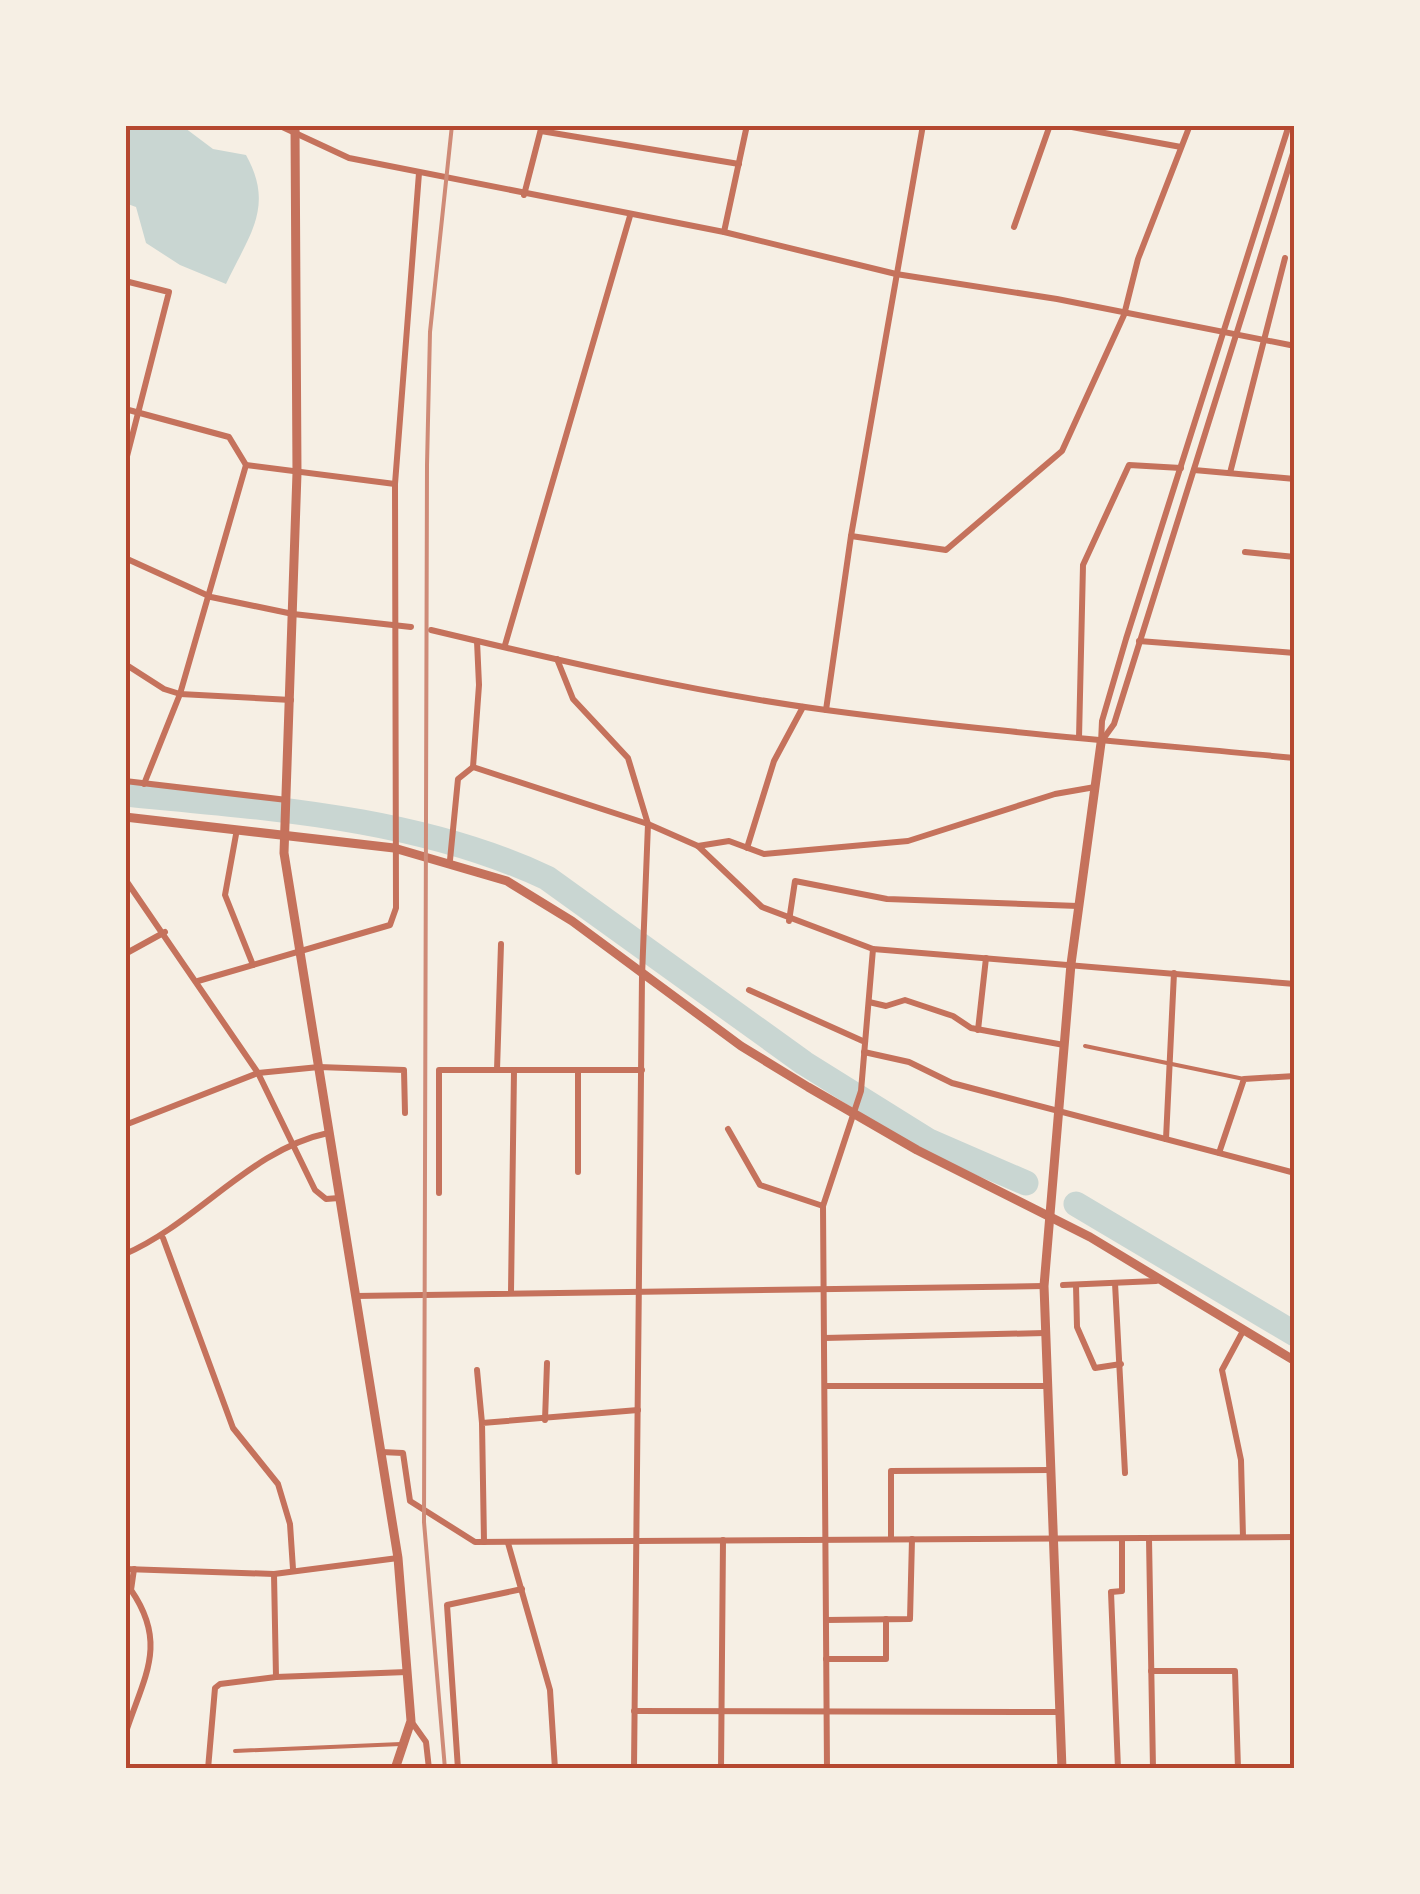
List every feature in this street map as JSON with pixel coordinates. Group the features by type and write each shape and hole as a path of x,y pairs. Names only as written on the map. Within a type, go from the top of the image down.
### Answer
{"street":[{"path":"278,125 294,129 349,158 724,232 896,274 1042,296 1295,346"},
{"path":"724,232 747,125"},
{"path":"826,710 851,536 923,125"},
{"path":"1014,227 1050,125"},
{"path":"1061,125 1181,147"},
{"path":"851,536 946,550 1062,451 1124,315 1138,259 1190,125"},
{"path":"1062,1769 1044,1286 1071,964 1102,721 1289,125"},
{"path":"524,195 541,128 739,164"},
{"path":"294,129 297,474 292,700 283,835 398,1558 412,1720 394,1769"},
{"path":"1101,743 1114,724 1295,146"},
{"path":"198,980 390,925 396,908 395,484 419,173"},
{"path":"506,644 630,216"},
{"path":"1230,474 1285,258"},
{"path":"125,281 169,292 125,464"},
{"path":"125,409 229,437 246,465 180,694 144,784"},
{"path":"246,465 395,484"},
{"path":"1079,738 1083,565 1129,465 1181,468"},
{"path":"1194,470 1295,479"},
{"path":"1245,552 1295,556"},
{"path":"125,558 211,597 293,614 410,627"},
{"path":"431,630 506,644 557,659 826,710 1101,743 1295,758"},
{"path":"451,856 458,779 472,767 479,685 477,641"},
{"path":"1139,641 1295,653"},
{"path":"557,659 573,699 628,758 648,824 642,976 634,1769"},
{"path":"125,664 164,689 180,694 292,700"},
{"path":"747,848 774,761 802,706"},
{"path":"472,767 648,824 698,846 762,908 873,949 1295,984"},
{"path":"125,782 286,806"},
{"path":"698,846 729,841 764,854 908,840 1055,794 1095,786"},
{"path":"125,817 451,856 507,880 572,920 642,976 741,1046 854,1114 1048,1216 1295,1361"},
{"path":"237,830 225,895 253,966"},
{"path":"125,879 198,980 258,1073 314,1190 326,1199 340,1198"},
{"path":"789,921 795,881 888,899 1078,906"},
{"path":"125,954 165,932"},
{"path":"497,1070 501,944"},
{"path":"828,1769 824,1206 861,1091 873,949"},
{"path":"978,1030 986,958"},
{"path":"1166,1139 1174,972"},
{"path":"748,990 865,1042"},
{"path":"868,1002 886,1006 904,1000 978,1030 1064,1045"},
{"path":"864,1052 910,1062 952,1083 1295,1173"},
{"path":"125,1125 258,1073 319,1067 404,1070 405,1112"},
{"path":"439,1193 439,1070 642,1070"},
{"path":"511,1292 514,1070"},
{"path":"578,1070 578,1172"},
{"path":"1220,1153 1244,1079 1295,1076"},
{"path":"728,1129 760,1185 824,1206"},
{"path":"125,1254 163,1238 292,1140 328,1133"},
{"path":"163,1238 233,1428 278,1484 290,1524 293,1569"},
{"path":"1063,1285 1156,1281"},
{"path":"1115,1283 1124,1472"},
{"path":"1076,1284 1077,1328 1095,1368 1121,1364"},
{"path":"355,1296 1044,1286"},
{"path":"1243,1331 1222,1370 1241,1460 1243,1537"},
{"path":"824,1338 1044,1333"},
{"path":"545,1420 547,1363"},
{"path":"477,1370 484,1542"},
{"path":"824,1386 1046,1386"},
{"path":"482,1423 638,1410"},
{"path":"381,1452 402,1453 410,1501 461,1537 484,1542 1295,1537"},
{"path":"892,1540 891,1471 1050,1470"},
{"path":"826,1620 912,1617 912,1539"},
{"path":"1118,1769 1111,1592 1122,1590 1122,1539"},
{"path":"1149,1539 1153,1769"},
{"path":"721,1769 723,1540"},
{"path":"508,1543 550,1690 555,1769"},
{"path":"125,1569 274,1574 398,1558"},
{"path":"125,1735 149,1665 153,1634 148,1617 131,1590 134,1570"},
{"path":"274,1574 276,1677"},
{"path":"458,1769 447,1605 522,1589"},
{"path":"826,1659 886,1659 886,1619"},
{"path":"1151,1671 1235,1671 1238,1769"},
{"path":"208,1769 215,1688 276,1677 407,1672"},
{"path":"634,1711 1060,1712"},
{"path":"412,1720 426,1742 428,1769"}],"lane":[{"path":"1085,1046 1244,1079"},
{"path":"235,1751 364,1742 406,1744"}],"shaded area":[{"path":"125,125 181,125 213,149 246,155 258,190 258,206 250,235 226,284 180,265 146,243 136,207 125,203"}],"waterway":[{"path":"125,794 287,811 394,828 497,857 547,878 804,1063 929,1141 1026,1183"},
{"path":"1076,1204 1295,1334"}],"railway":[{"path":"445,1769 424,1522 427,465 430,332 452,125"}]}
